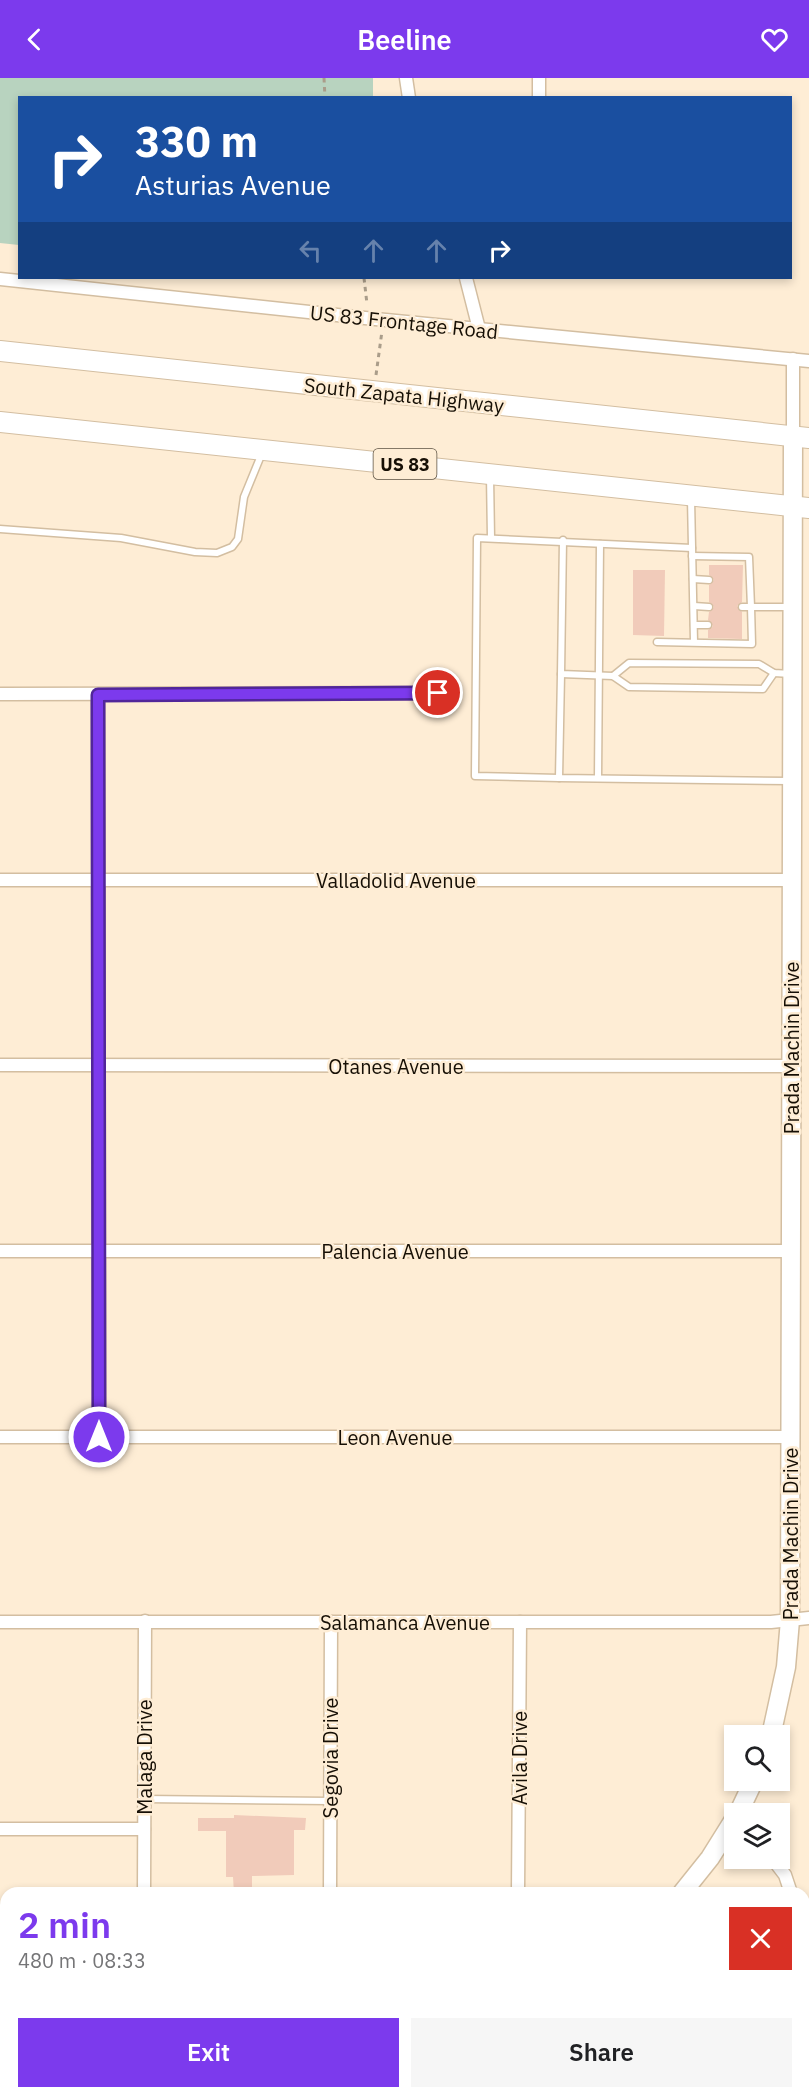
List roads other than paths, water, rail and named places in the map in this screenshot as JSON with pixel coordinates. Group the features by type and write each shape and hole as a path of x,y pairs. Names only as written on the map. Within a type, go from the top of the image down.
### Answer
{"main road":[{"name":"South Zapata Highway","path":"0,351 801,437"},
{"name":"US 83","path":"0,422 801,507"}],"street":[{"path":"406,78 409,96"},
{"path":"539,78 539,96"},
{"name":"US 83 Frontage Road","path":"0,279 383,320 809,361"},
{"path":"466,279 479,329"},
{"name":"Prada Machin Drive","path":"773,1725 786,1667 790,1620 792,782 783,674 801,507 801,437 793,359"},
{"path":"0,694 438,693"},
{"path":"98,695 99,1437"},
{"name":"Valladolid Avenue","path":"0,880 792,880"},
{"name":"Otanes Avenue","path":"0,1065 791,1066"},
{"name":"Palencia Avenue","path":"0,1251 791,1251"},
{"name":"Leon Avenue","path":"0,1437 790,1437"},
{"name":"Salamanca Avenue","path":"0,1622 520,1622 809,1618"},
{"name":"Malaga Drive","path":"144,1887 145,1622"},
{"name":"Segovia Drive","path":"330,1887 331,1622"},
{"name":"Avila Drive","path":"518,1887 520,1622"},
{"path":"0,1829 144,1829"},
{"path":"687,1887 724,1839"},
{"path":"780,1869 789,1887"}],"lane":[{"path":"0,528 121,538 195,552 217,553 232,547 238,538 244,497 264,450"},
{"path":"490,473 491,538"},
{"path":"691,495 694,642"},
{"path":"692,548 563,540 477,538 475,776 792,782"},
{"path":"559,778 563,540"},
{"path":"598,778 600,543"},
{"path":"657,642 752,644 751,607 746,580 749,557 692,556"},
{"path":"693,579 709,580"},
{"path":"694,606 709,607"},
{"path":"742,607 791,607"},
{"path":"694,625 708,625"},
{"path":"742,625 752,625"},
{"path":"613,676 629,663 759,664 783,674"},
{"path":"561,674 613,676 629,687 763,688 783,674"},
{"path":"144,1799 330,1801"}]}
